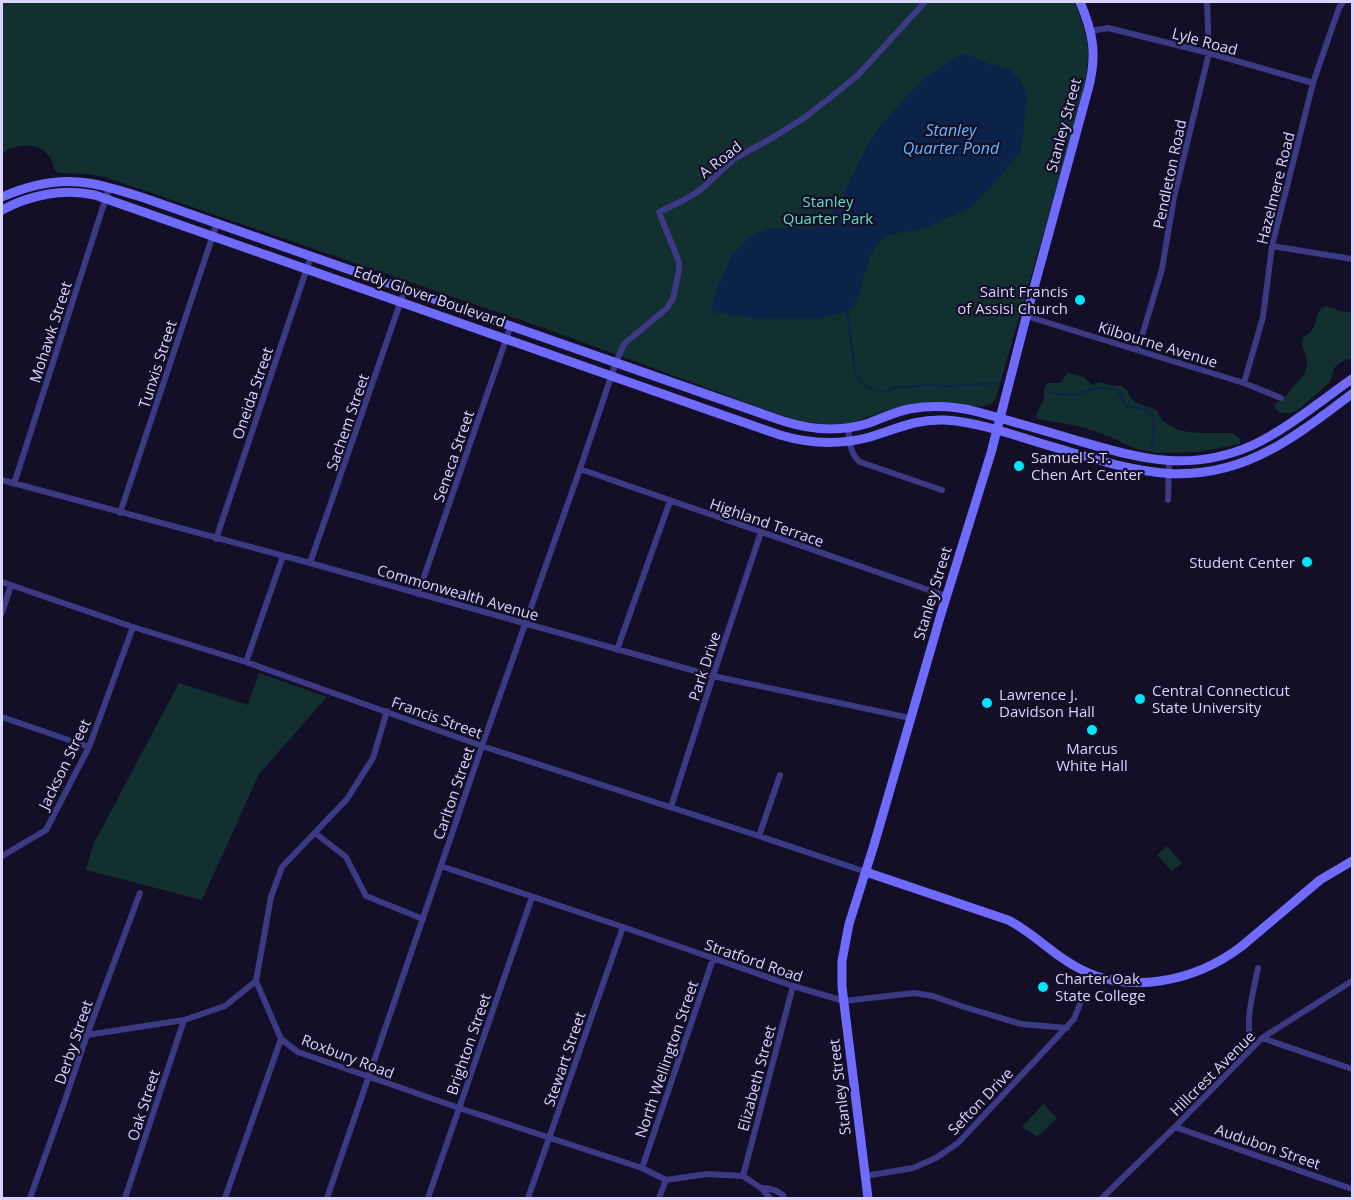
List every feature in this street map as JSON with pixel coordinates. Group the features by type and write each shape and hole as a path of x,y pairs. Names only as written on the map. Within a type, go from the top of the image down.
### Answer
{"street":[{"name":"A Road","path":"616,362 624,344 666,309 673,300 678,280 679,262 659,212 699,191 734,159 796,123 831,97 858,75 925,2"},
{"name":"Stanley Street","path":"868,1198 844,1001 842,966 845,944 946,596 982,484 1092,74 1094,54 1090,31 1080,2"},
{"name":"Pendleton Road","path":"1138,349 1162,269 1174,197 1209,54 1207,2"},
{"name":"Hazelmere Road","path":"1244,383 1263,317 1272,246 1313,83 1343,2"},
{"name":"Lyle Road","path":"1090,31 1108,28 1313,83"},
{"name":"Eddy Glover Boulevard","path":"2,197 31,186 70,181 109,188 217,223 804,427 848,428 906,410 932,406 963,409 1000,418 1129,455 1169,461 1208,459 1240,450 1266,438 1353,379"},
{"name":"Mohawk Street","path":"14,484 109,188"},
{"name":"Eddy Glover Boulevard","path":"2,210 20,201 44,194 71,192 88,194 800,440 824,443 850,441 874,436 906,424 925,421 961,422 997,430 1123,467 1168,474 1192,474 1242,463 1274,448 1353,394"},
{"name":"Tunxis Street","path":"120,513 217,223"},
{"path":"1272,246 1353,259"},
{"name":"Oneida Street","path":"216,538 311,256"},
{"name":"Sachem Street","path":"310,563 405,289"},
{"name":"Kilbourne Avenue","path":"1026,316 1244,383 1281,398"},
{"name":"Seneca Street","path":"418,594 511,326"},
{"name":"Carlton Street","path":"327,1198 616,362"},
{"path":"730,417 735,404"},
{"path":"1312,407 1319,417"},
{"path":"1303,413 1311,423"},
{"path":"848,428 852,451 860,462 942,490"},
{"path":"1168,500 1169,461"},
{"name":"Highland Terrace","path":"580,469 946,596"},
{"name":"Commonwealth Avenue","path":"2,480 310,563 713,676 910,718"},
{"path":"618,650 670,501"},
{"name":"Park Drive","path":"671,807 761,532"},
{"path":"246,662 284,556"},
{"name":"Francis Street","path":"2,582 133,627 246,662 482,746 866,872"},
{"path":"2,613 11,585"},
{"name":"Jackson Street","path":"2,856 46,830 89,747 133,627"},
{"path":"87,1035 184,1020 225,1006 256,981 271,897 282,867 348,798 373,758 387,711"},
{"path":"2,717 89,747"},
{"path":"759,836 780,775"},
{"path":"315,833 346,857 366,896 423,919"},
{"path":"866,872 1008,920 1069,963 1089,974 1114,981 1138,983 1182,976 1221,960 1242,946 1320,880 1353,861"},
{"name":"Stratford Road","path":"441,866 793,986 844,1001 914,993 933,996 1021,1024 1066,1028"},
{"name":"Derby Street","path":"30,1198 140,893"},
{"name":"Brighton Street","path":"428,1198 532,897"},
{"name":"Stewart Street","path":"528,1198 623,927"},
{"name":"North Wellington Street","path":"642,1168 713,959"},
{"path":"1252,1047 1248,1035 1249,1017 1258,968"},
{"name":"Roxbury Road","path":"256,981 281,1039 298,1052 642,1168 666,1180"},
{"name":"Hillcrest Avenue","path":"1102,1198 1262,1038 1353,981"},
{"name":"Elizabeth Street","path":"742,1176 793,986"},
{"name":"Sefton Drive","path":"865,1176 913,1168 936,1158 958,1143 1074,1019 1082,999"},
{"name":"Oak Street","path":"125,1198 184,1020"},
{"path":"1262,1038 1353,1069"},
{"path":"225,1198 281,1039"},
{"name":"Audubon Street","path":"1175,1127 1353,1189"},
{"path":"659,1198 666,1180 707,1174 742,1176 761,1188 770,1198"},
{"path":"761,1188 777,1191 784,1198"}],"green space":[{"name":"Stanley Quarter Park","path":"2,2 1074,2 1082,21 1088,54 1079,110 996,398 992,404 981,407 941,402 917,403 851,423 827,425 797,421 552,331 105,177 58,173 54,170 48,154 36,147 29,145 14,147 2,154"},
{"path":"1328,306 1342,312 1352,312 1352,360 1345,360 1334,368 1329,383 1298,410 1291,413 1280,413 1275,408 1275,404 1281,401 1303,376 1306,369 1303,337 1313,328 1319,311"},
{"path":"1069,373 1083,377 1092,385 1101,382 1112,386 1122,386 1128,391 1131,399 1156,409 1162,420 1174,428 1198,433 1233,433 1240,439 1240,444 1198,452 1160,453 1136,449 1083,427 1038,419 1036,416 1044,399 1044,389 1047,383 1060,383"},
{"path":"259,673 327,697 259,774 202,900 86,870 93,845 179,683 248,705"},
{"path":"1167,846 1182,863 1172,871 1157,855"},
{"path":"1043,1104 1057,1118 1038,1137 1022,1127"}],"water":[{"name":"Stanley Quarter Pond","path":"965,54 1008,68 1021,81 1027,94 1021,149 995,182 970,208 925,228 889,235 878,242 870,257 856,303 847,312 815,319 762,319 711,312 714,295 732,256 747,238 768,228 813,229 825,221 840,204 871,139 887,118 922,80 954,58"}],"waterway":[{"path":"847,312 855,373 862,384 877,392 897,387 999,383"},
{"path":"1049,393 1075,395 1096,388 1117,390 1126,406 1147,410 1153,416 1152,447"}],"place":[{"name":"Saint Francis of Assisi Church","path":"1080,300"},
{"name":"Samuel S.T. Chen Art Center","path":"1019,466"},
{"name":"Student Center","path":"1307,562"},
{"name":"Central Connecticut State University","path":"1140,699"},
{"name":"Lawrence J. Davidson Hall","path":"987,703"},
{"name":"Marcus White Hall","path":"1092,730"},
{"name":"Charter Oak State College","path":"1043,987"}]}
